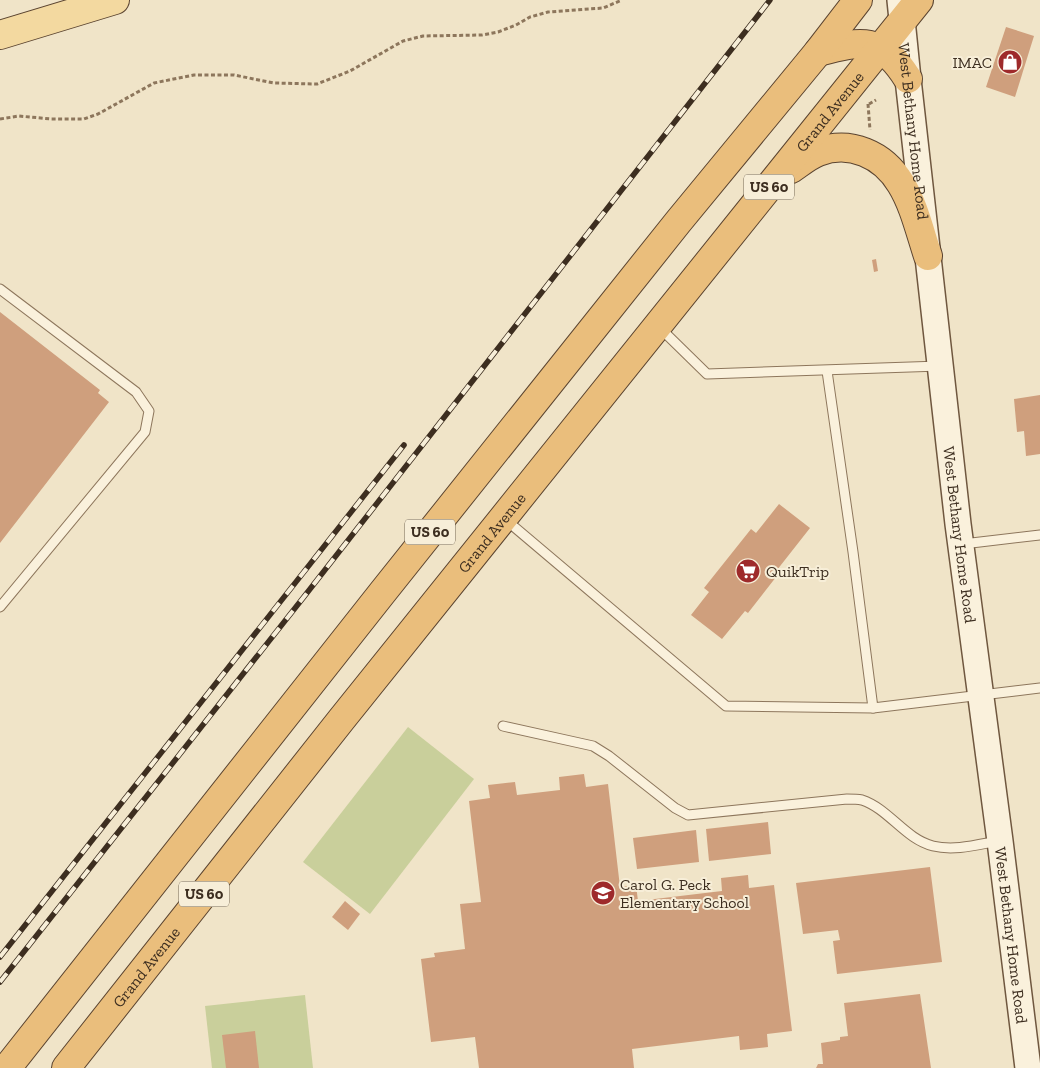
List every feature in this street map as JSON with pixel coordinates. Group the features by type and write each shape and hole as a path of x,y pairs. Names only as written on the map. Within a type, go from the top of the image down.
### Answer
{"highway":[{"name":"US 60","path":"7,1068 406,562 858,0"},
{"name":"Grand Avenue","path":"66,1068 347,712 880,48 902,11 919,0"},
{"path":"818,52 867,43 880,48 896,61 908,79"},
{"path":"772,183 805,159 831,148 855,149 868,152 894,173 902,185 928,256"}],"main road":[{"path":"0,35 115,0"},
{"name":"West Bethany Home Road","path":"902,11 908,79 961,544 1028,1068"}],"lane":[{"path":"0,289 136,392 149,411 145,432 0,607"},
{"path":"658,326 707,374 940,366"},
{"path":"827,371 873,708"},
{"path":"503,518 726,706 873,708 1040,688"},
{"path":"961,544 1040,535"},
{"path":"503,726 593,746 610,756 675,808 688,815 847,799 862,800 875,807 912,836 931,846 951,849 1000,841"}],"path":[{"path":"0,118 19,116 84,119 98,114 154,84 194,74 234,75 274,83 317,84 350,71 403,41 423,36 482,35 498,32 530,17 548,12 603,8 622,0"},
{"path":"868,98 871,132"},
{"path":"868,105 876,100"}],"green space":[{"path":"408,727 474,779 370,914 303,862"},
{"path":"305,995 313,1068 212,1068 205,1006"}],"building":[{"name":"IMAC","path":"1006,27 1034,36 1015,97 986,87"},
{"path":"876,259 878,271 874,272 872,260"},
{"path":"0,312 100,390 98,393 109,402 0,543"},
{"path":"1040,395 1040,454 1026,456 1024,431 1017,432 1014,399"},
{"name":"QuikTrip","path":"779,504 810,528 777,570 780,572 748,613 745,611 722,639 691,615 709,592 704,588 751,529 756,533"},
{"path":"584,774 586,787 608,784 620,887 636,885 638,901 722,891 721,878 748,875 749,888 774,885 792,1031 767,1034 768,1047 740,1050 739,1036 632,1049 634,1068 479,1068 475,1037 431,1042 421,959 435,957 434,953 465,949 460,904 481,902 469,801 490,798 488,785 515,782 517,795 560,790 559,777"},
{"path":"768,822 771,854 709,861 706,829"},
{"path":"696,830 699,862 637,869 633,838"},
{"path":"930,867 942,962 837,974 833,941 840,940 838,930 803,934 796,883"},
{"path":"345,901 360,914 348,930 332,917"},
{"path":"920,994 931,1068 816,1068 818,1064 823,1064 821,1043 840,1040 840,1037 848,1036 844,1003"},
{"path":"255,1031 259,1068 226,1068 222,1035"}],"railway":[{"path":"0,982 770,0"},
{"path":"0,957 404,445"}],"place":[{"name":"IMAC","path":"1010,62"},
{"name":"QuikTrip","path":"748,571"},
{"name":"Carol G. Peck Elementary School","path":"603,893"}]}
